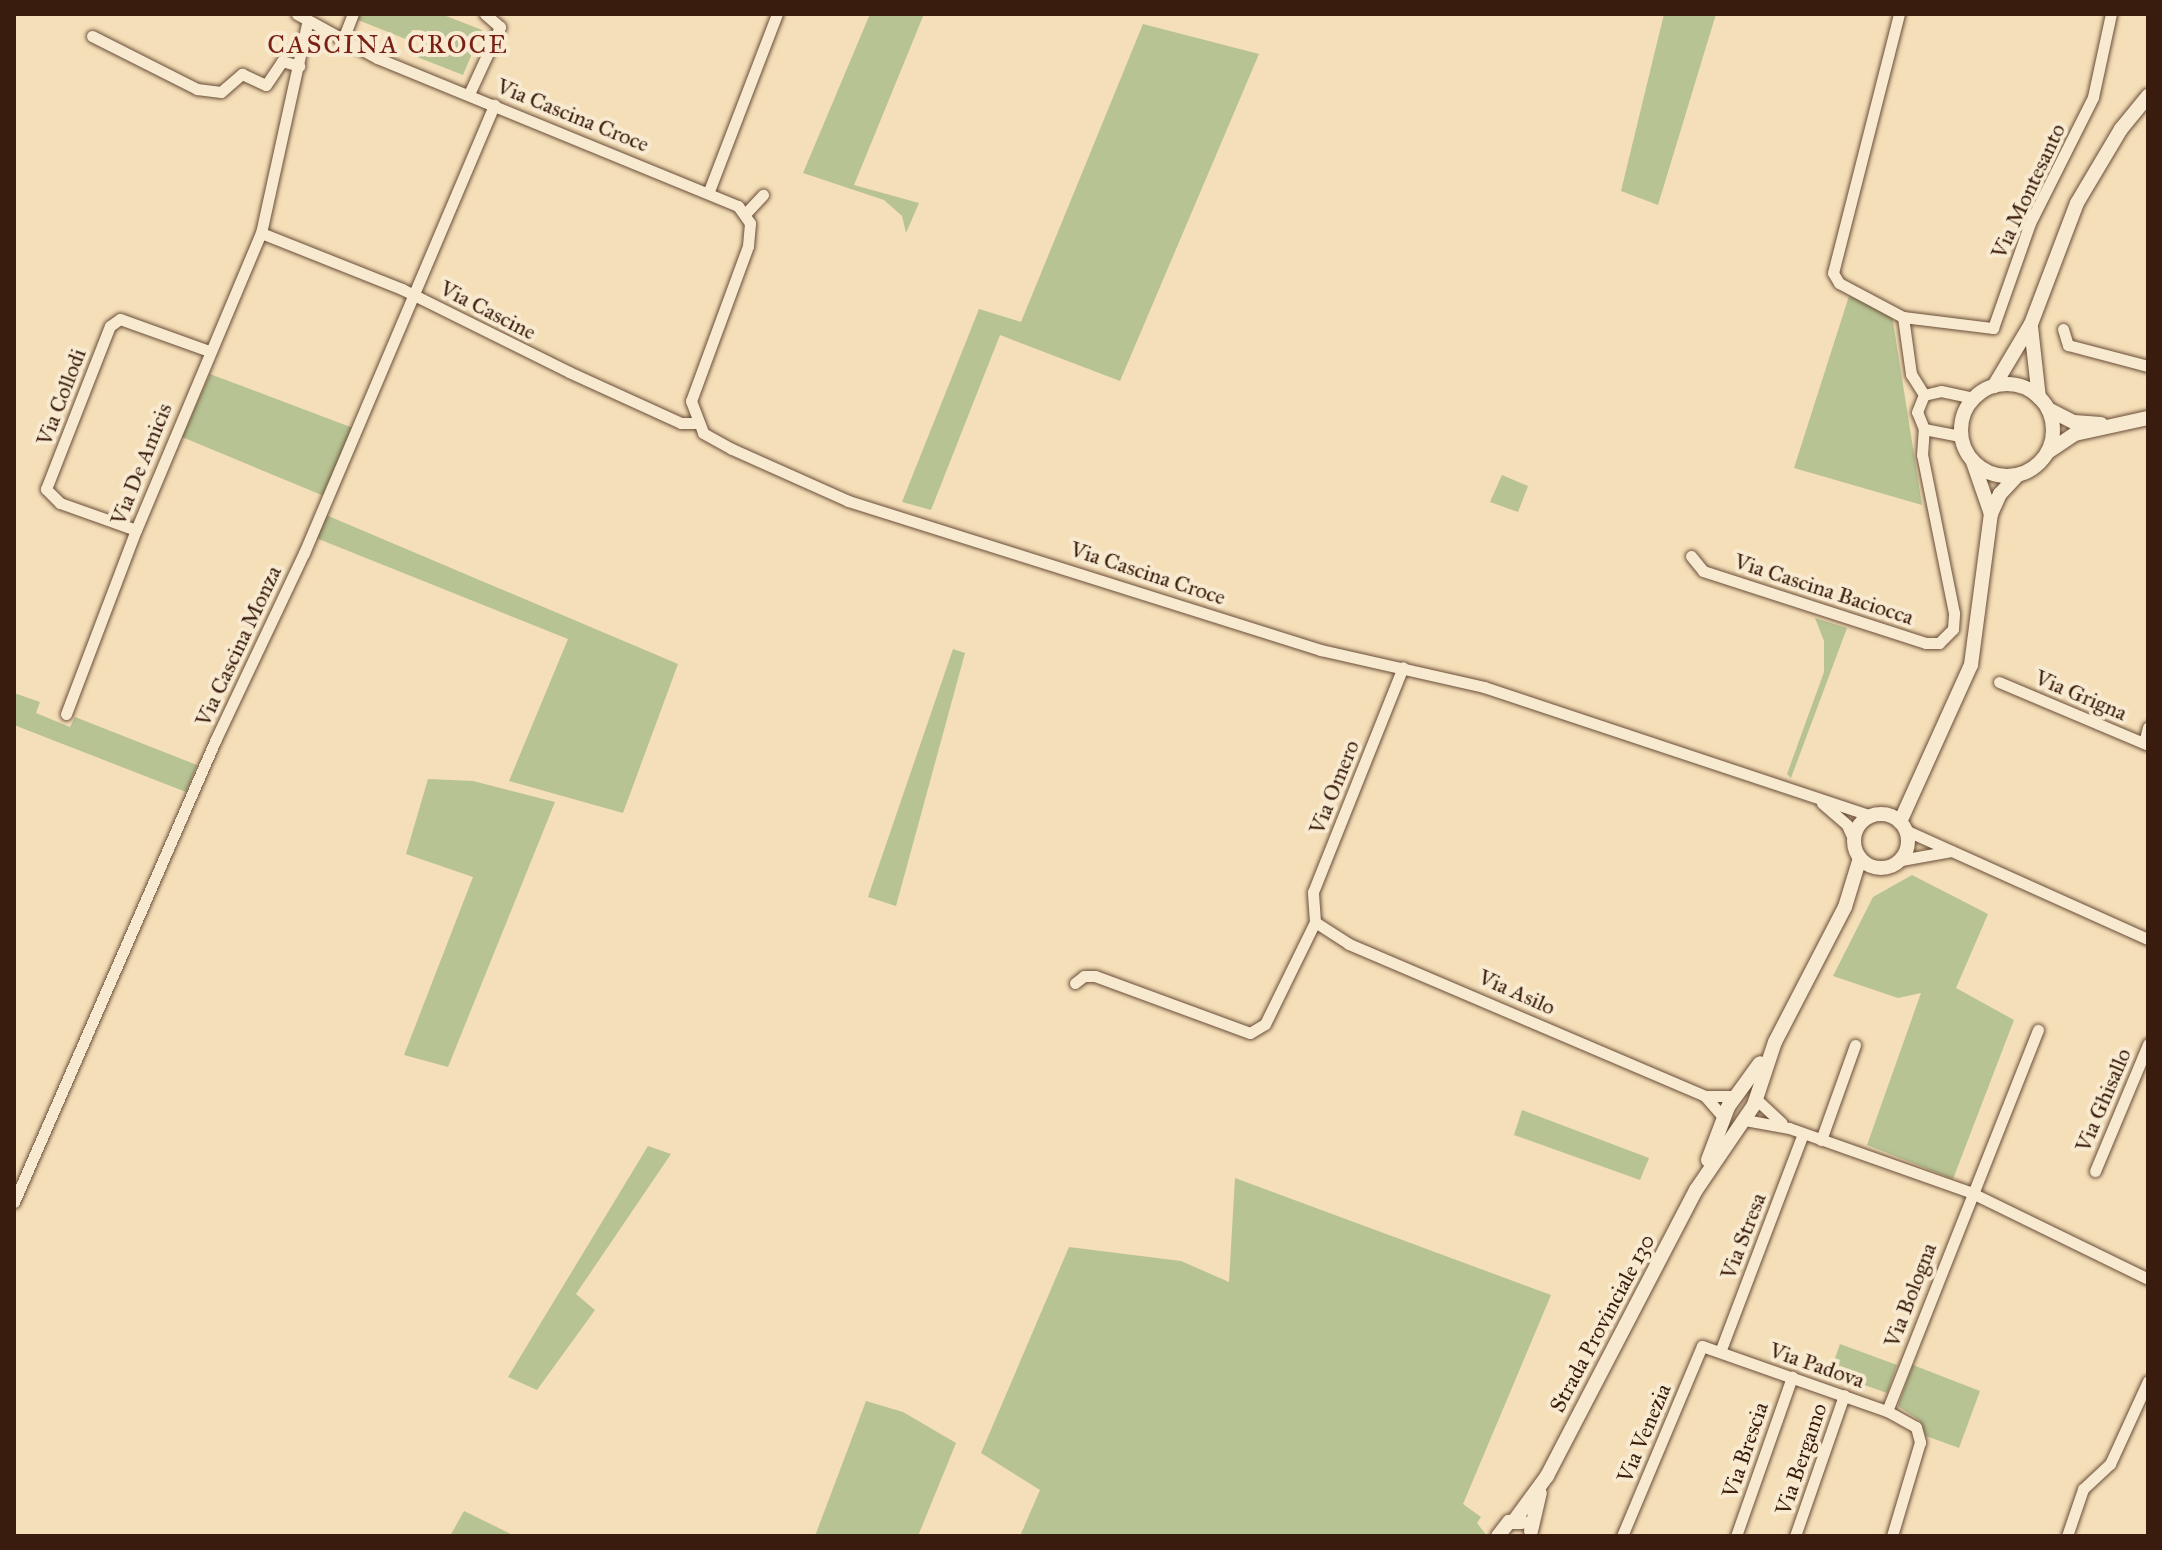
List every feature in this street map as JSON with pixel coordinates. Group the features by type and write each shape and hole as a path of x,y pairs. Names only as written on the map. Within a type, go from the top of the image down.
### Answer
{"street":[{"name":"Via Cascina Croce","path":"297,14 342,42 709,191 746,213"},
{"path":"342,42 353,14"},
{"path":"469,94 500,27 485,14"},
{"path":"709,191 777,14"},
{"name":"Via Montesanto","path":"1899,14 1833,273 1839,283 1903,317 1993,328 2030,223 2093,97 2111,14"},
{"name":"Via De Amicis","path":"66,714 136,530 261,233 307,23"},
{"path":"92,36 197,89 221,92 242,74 266,85 282,61 299,66"},
{"path":"1991,514 1961,436 1962,419 1974,398 1994,386 2031,324 2077,203 2121,129 2148,96"},
{"name":"Via Cascina Monza","path":"14,1202 414,296 494,105"},
{"path":"696,423 691,401 748,246 746,213 763,195"},
{"name":"Via Cascine","path":"261,233 414,296 681,423 696,423"},
{"path":"1903,317 1911,374 1924,395"},
{"name":"Via Collodi","path":"136,530 60,503 46,489 110,326 120,319 209,351"},
{"path":"2031,324 2043,403 2053,431 2047,453"},
{"path":"2063,329 2068,345 2148,366"},
{"path":"1994,386 2018,386 2074,422 2126,424"},
{"path":"1961,436 1929,431 1917,412 1924,395 1934,390 1974,398"},
{"path":"1901,860 1908,846 1902,826 1920,769 1971,665 1991,514 2000,494 2057,441 2148,418"},
{"name":"Via Cascina Croce","path":"696,423 732,449 848,501 1266,634 1484,687 1811,797 1877,815"},
{"name":"Via Cascina Baciocca","path":"1691,556 1703,571 1926,643 1939,643 1953,629 1954,613 1922,448 1929,431"},
{"path":"1973,461 1994,475 2018,475"},
{"name":"Via Omero","path":"1315,922 1313,892 1403,667"},
{"name":"Via Grigna","path":"1999,682 2146,744"},
{"path":"2146,744 2148,727"},
{"path":"1920,769 1877,815 1859,826 1854,841 1860,858 1878,868 1901,860 1960,851"},
{"name":"Via Cascina Croce","path":"1811,797 1836,813 1854,841"},
{"path":"1877,815 2148,939"},
{"name":"Strada Provinciale 130","path":"1498,1536 1504,1525 1514,1521 1547,1476 1696,1190 1724,1118 1775,1042 1845,907 1860,858"},
{"name":"Strada Provinciale 130","path":"1845,907 1878,868"},
{"path":"1075,983 1084,976 1095,976 1250,1033 1265,1024 1315,922"},
{"name":"Via Asilo","path":"1315,922 1349,944 1705,1096 1736,1096"},
{"name":"Via Bologna","path":"1887,1411 1970,1192 2038,1030"},
{"name":"Strada Provinciale 130","path":"1696,1190 1745,1120 1756,1099 1775,1042"},
{"name":"Via Ghisallo","path":"2095,1171 2148,1044"},
{"path":"1821,1140 1855,1045"},
{"name":"Via Asilo","path":"1705,1096 1724,1118"},
{"path":"1756,1099 1765,1112 1789,1128 1970,1192 2148,1279"},
{"path":"1745,1120 1789,1128"},
{"name":"Via Stresa","path":"1720,1352 1803,1134"},
{"name":"Via Padova","path":"1702,1346 1887,1411 1916,1427 1920,1442 1892,1536"},
{"name":"Via Venezia","path":"1622,1536 1702,1346"},
{"name":"Via Brescia","path":"1736,1536 1792,1377"},
{"path":"2067,1536 2083,1489 2110,1464 2148,1381"},
{"name":"Via Bergamo","path":"1795,1536 1844,1395"},
{"name":"Strada Provinciale 130","path":"1531,1534 1547,1476"},
{"path":"1514,1521 1531,1534"}],"green space":[{"path":"360,14 441,14 482,30 463,75 417,57 422,30 412,30 408,40 358,20"},
{"path":"870,14 924,14 854,185 919,203 906,233 902,216 884,200 803,173"},
{"path":"1664,14 1716,14 1658,205 1621,191"},
{"path":"1143,24 1259,54 1120,381 1000,335 931,510 902,502 979,309 1021,322"},
{"path":"1849,296 1892,315 1922,505 1794,468"},
{"path":"210,374 353,428 324,496 182,437"},
{"path":"1502,475 1528,486 1518,512 1490,502"},
{"path":"326,515 678,664 623,813 509,781 568,639 316,538"},
{"path":"1815,618 1847,628 1791,778 1787,774 1824,672 1824,641"},
{"path":"953,649 965,653 896,906 868,897"},
{"path":"14,693 40,702 36,713 70,727 75,717 197,765 186,792 14,725"},
{"path":"428,779 473,781 555,802 448,1067 404,1055 473,877 406,854"},
{"path":"1912,875 1988,914 1956,988 2014,1020 1953,1179 1867,1145 1921,993 1898,998 1833,976 1873,897"},
{"path":"1522,1110 1649,1158 1640,1180 1514,1135"},
{"path":"648,1146 671,1154 576,1294 595,1310 537,1390 508,1377"},
{"path":"1235,1178 1551,1295 1463,1504 1481,1517 1477,1523 1487,1536 1020,1536 1040,1490 981,1453 1069,1247 1181,1261 1229,1282"},
{"path":"1840,1344 1897,1365 1887,1393 1830,1373"},
{"path":"1913,1365 1980,1391 1959,1448 1926,1436 1919,1420 1898,1406"},
{"path":"866,1401 903,1412 956,1443 918,1536 815,1536"},
{"path":"464,1511 515,1536 450,1536"}],"district":[{"name":"CASCINA CROCE","path":"388,45"}]}
